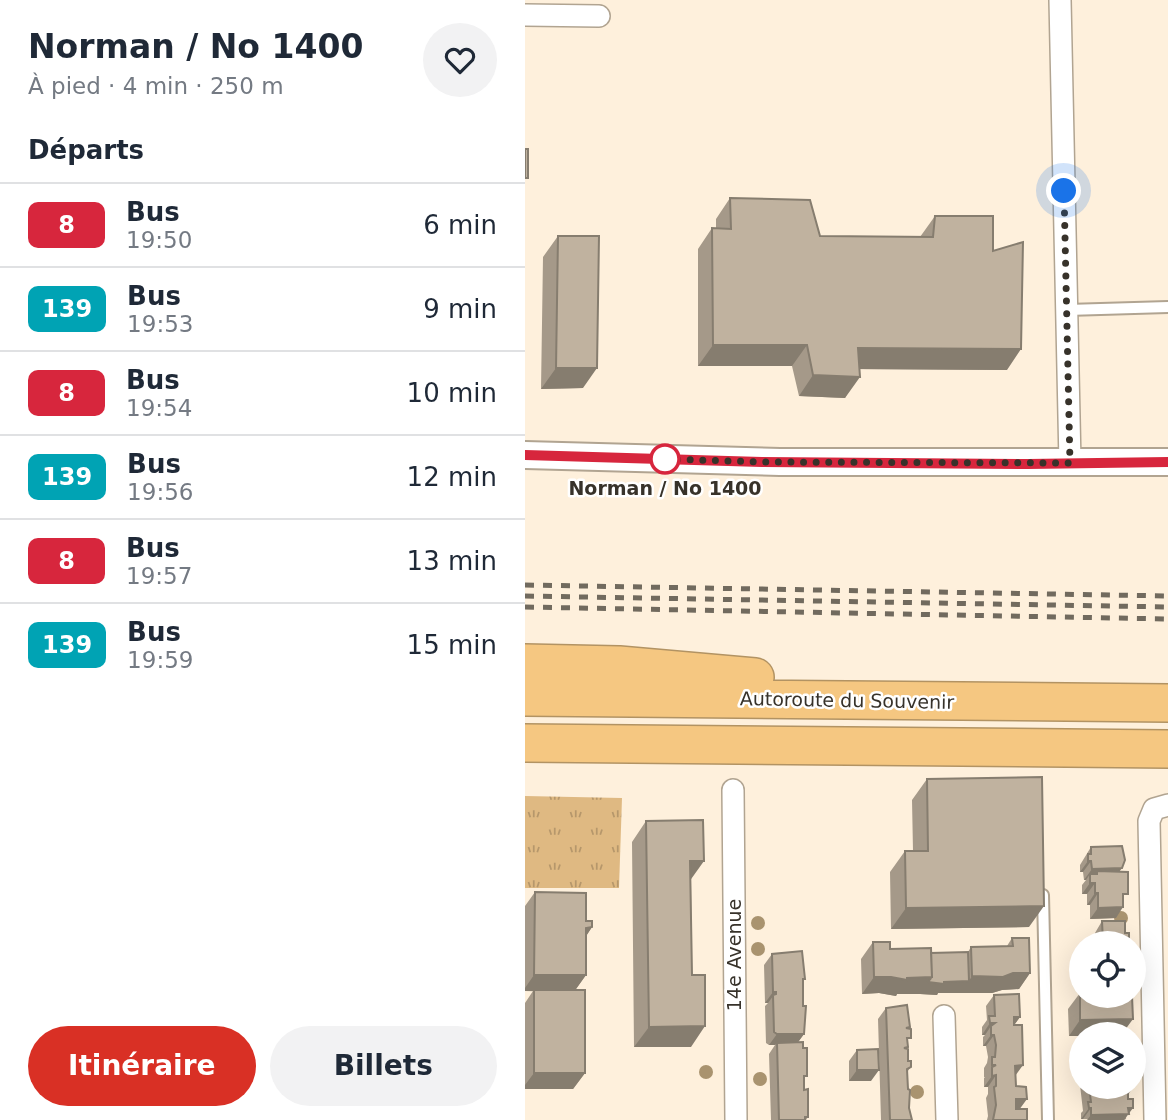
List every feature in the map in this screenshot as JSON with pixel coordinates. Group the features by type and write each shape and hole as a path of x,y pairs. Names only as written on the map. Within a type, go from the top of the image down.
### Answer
{"highway":[{"path":"525,663 619,665 1021,702"},
{"name":"Autoroute du Souvenir","path":"525,697 1168,703"},
{"path":"525,743 1168,749"}],"street":[{"path":"1060,0 1070,463"},
{"path":"525,15 599,16"},
{"path":"525,455 771,462 1168,462"},
{"name":"14e Avenue","path":"733,790 736,1120"},
{"path":"1155,1120 1149,821 1154,809 1168,805"},
{"path":"944,1016 947,1120"}],"lane":[{"path":"1067,310 1168,307"},
{"path":"1042,888 1048,1120"}],"green space":[{"path":"525,796 622,798 619,888 525,888"}],"building":[{"path":"525,149 528,149 528,178 525,178"},
{"path":"730,198 810,200 820,236 933,237 935,216 993,216 993,251 1023,242 1021,349 858,348 860,377 813,375 807,345 713,345 712,228 731,229"},
{"path":"558,236 599,236 597,368 556,368"},
{"path":"1042,777 1044,906 906,908 905,851 928,851 927,779"},
{"path":"703,820 704,861 690,861 692,975 705,975 705,1026 649,1027 646,821"},
{"path":"1122,846 1125,860 1122,868 1092,869 1091,861 1088,861 1091,847"},
{"path":"1097,871 1128,872 1128,894 1123,894 1123,907 1098,908 1095,883 1090,883 1090,874 1097,874"},
{"path":"535,892 586,893 586,921 592,921 592,927 586,928 586,975 534,975"},
{"path":"1102,921 1125,921 1125,931 1102,931"},
{"path":"1012,938 1029,938 1030,973 1013,973 1003,977 972,976 971,947 1013,946"},
{"path":"873,942 890,942 890,949 931,948 932,977 907,980 874,977"},
{"path":"802,951 805,979 803,1006 806,1006 804,1034 777,1034 774,1032 773,995 776,992 773,992 772,954"},
{"path":"968,952 969,981 944,984 928,982 932,977 931,953"},
{"path":"534,990 585,990 585,1073 534,1073"},
{"path":"1019,994 1020,1017 1014,1017 1014,1025 1022,1025 1023,1065 1015,1066 1016,1086 1026,1087 1027,1099 1016,1099 1016,1109 1027,1109 1027,1120 993,1120 996,1075 992,1076 992,1067 996,1065 992,1065 992,1057 995,1057 996,1045 994,1035 991,1035 991,1026 995,1023 990,1023 989,1016 995,1016 994,995"},
{"path":"907,1005 910,1027 906,1028 911,1029 911,1038 907,1038 908,1047 904,1048 908,1049 908,1061 911,1061 911,1067 907,1069 912,1120 890,1120 886,1008"},
{"path":"1080,1008 1133,1008 1133,1019 1080,1020"},
{"path":"803,1042 803,1048 807,1048 804,1090 808,1089 808,1117 805,1117 805,1120 779,1120 777,1043"},
{"path":"878,1049 879,1070 857,1070 857,1050"},
{"path":"1091,1099 1133,1099 1133,1108 1128,1108 1129,1114 1091,1115 1088,1102 1091,1102"}],"railway":[{"path":"525,585 1168,596"},
{"path":"525,596 1168,607"},
{"path":"525,607 1168,619"}],"bus line":[{"name":"8","path":"525,455 762,462 1168,462"}],"place":[{"name":"Norman / No 1400","path":"665,459"}],"route":[{"path":"665,459 1070,463 1064,191"}]}
